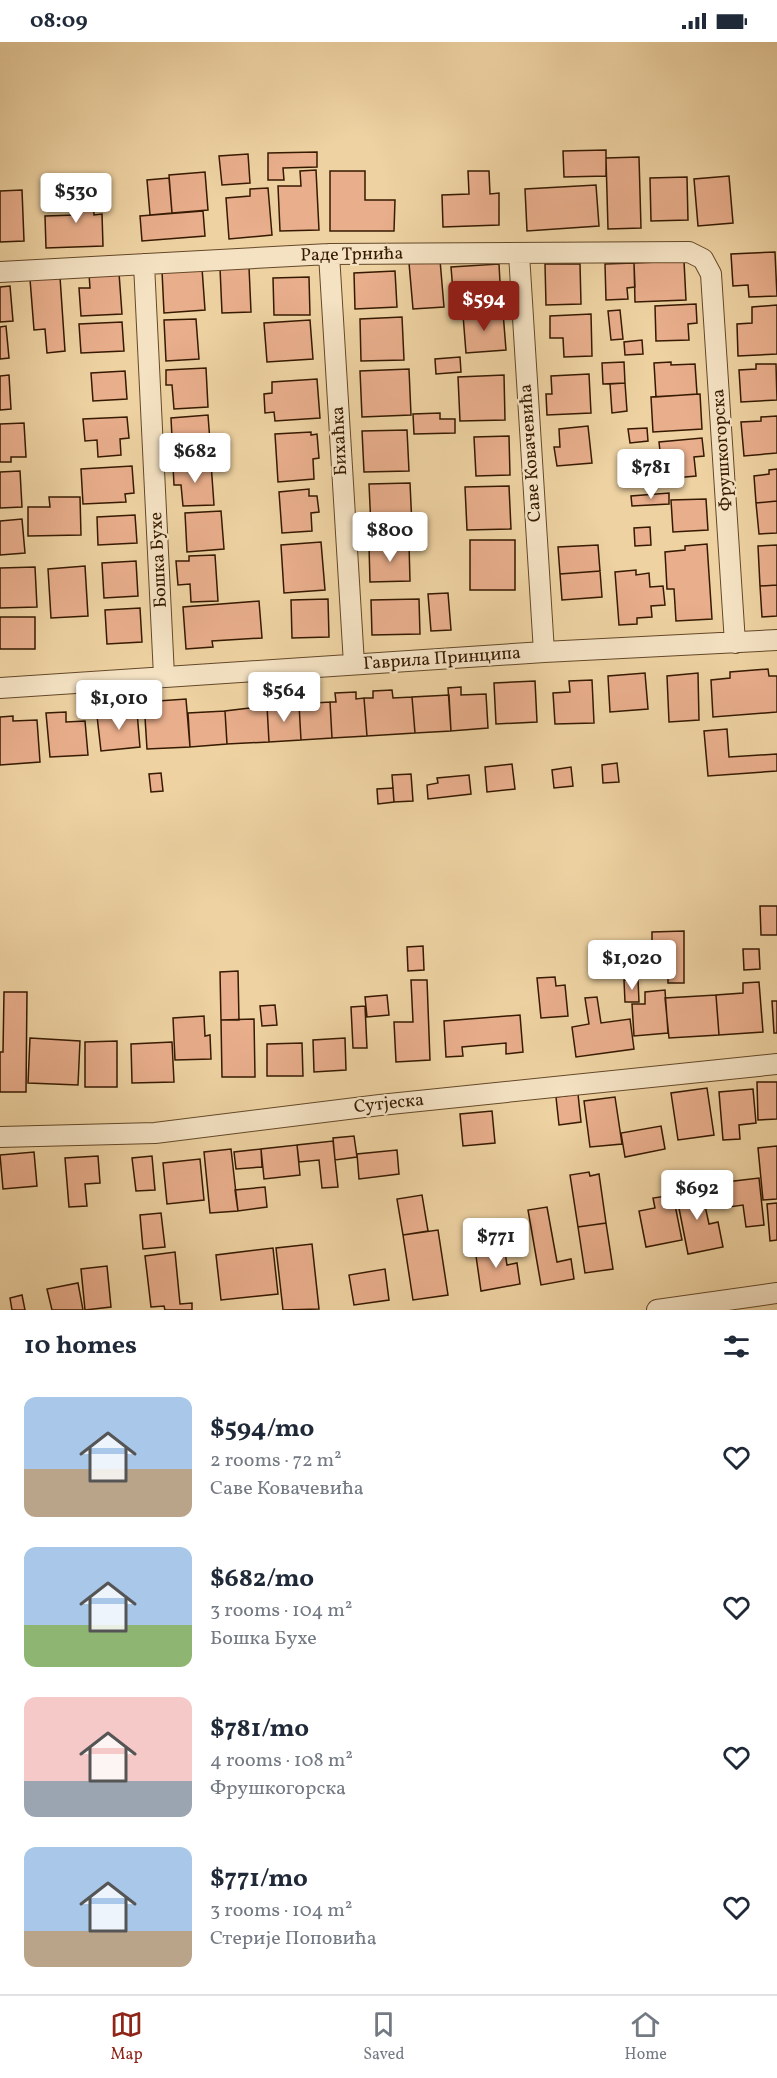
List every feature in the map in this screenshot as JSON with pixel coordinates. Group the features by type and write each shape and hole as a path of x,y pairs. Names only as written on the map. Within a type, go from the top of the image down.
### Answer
{"street":[{"name":"Раде Трнића","path":"0,272 329,254 689,252 703,259"},
{"name":"Бихаћка","path":"329,254 354,664"},
{"name":"Саве Ковачевића","path":"519,254 544,652"},
{"name":"Фрушкогорска","path":"703,259 711,274 735,643"},
{"name":"Бошка Бухе","path":"144,264 164,676"},
{"name":"Гаврила Принципа","path":"0,688 544,652 777,640"},
{"name":"Сутјеска","path":"0,1137 156,1133 380,1105 777,1064"},
{"path":"657,1310 777,1293"}],"building":[{"path":"606,150 606,176 564,177 563,151"},
{"path":"317,152 317,167 283,168 284,180 268,180 268,153"},
{"path":"248,154 250,183 222,185 219,156"},
{"path":"639,157 641,228 608,229 606,158"},
{"path":"316,170 319,230 280,231 278,186 301,186 300,171"},
{"path":"330,171 365,171 365,200 395,200 394,231 330,231"},
{"path":"468,171 489,171 490,194 499,193 499,225 443,227 442,195 469,194"},
{"path":"205,172 208,210 172,213 169,175"},
{"path":"729,176 733,223 698,226 694,179"},
{"path":"687,177 688,220 651,221 650,178"},
{"path":"169,178 172,213 150,215 147,180"},
{"path":"596,185 599,226 527,231 525,189"},
{"path":"93,186 94,215 102,214 103,246 46,248 45,216 75,215 75,187"},
{"path":"268,188 272,235 229,239 226,198 250,196 250,189"},
{"path":"22,190 24,241 0,242 0,191"},
{"path":"203,211 205,236 142,241 140,216"},
{"path":"775,252 777,296 749,297 748,285 733,286 731,254"},
{"path":"440,260 444,307 413,309 409,263"},
{"path":"684,261 686,300 635,302 634,263"},
{"path":"634,263 635,287 627,288 628,299 606,300 605,264"},
{"path":"499,264 501,301 454,304 451,267"},
{"path":"545,264 580,264 581,304 546,305"},
{"path":"249,267 251,312 222,313 220,268"},
{"path":"202,268 205,310 164,313 162,271"},
{"path":"395,271 397,307 355,309 354,273"},
{"path":"119,273 122,314 81,316 79,288 90,288 89,274"},
{"path":"60,277 65,351 47,353 45,329 34,330 30,279"},
{"path":"309,277 310,315 274,315 273,278"},
{"path":"10,286 13,321 0,322 0,287"},
{"path":"696,304 697,323 688,324 689,340 656,341 655,306"},
{"path":"777,305 777,354 738,356 737,324 752,323 752,307"},
{"path":"620,310 623,339 611,340 608,311"},
{"path":"503,312 506,350 466,353 463,315"},
{"path":"591,314 592,356 564,357 563,338 550,338 550,316"},
{"path":"402,317 404,360 361,361 360,319"},
{"path":"196,319 199,359 166,361 164,320"},
{"path":"310,320 313,359 267,362 264,323"},
{"path":"122,322 124,351 81,353 79,324"},
{"path":"6,326 9,358 0,359 0,327"},
{"path":"642,340 643,354 625,355 624,342"},
{"path":"460,357 461,372 436,374 435,359"},
{"path":"624,362 625,383 603,384 602,363"},
{"path":"671,362 671,365 695,364 697,394 656,397 654,363"},
{"path":"756,364 776,364 777,400 741,402 739,370 756,369"},
{"path":"206,368 208,407 174,409 172,385 166,385 166,370"},
{"path":"409,369 411,415 362,417 360,371"},
{"path":"125,371 127,399 93,401 91,373"},
{"path":"589,374 591,413 547,415 546,394 552,394 551,376"},
{"path":"9,375 11,409 0,410 0,376"},
{"path":"504,375 505,420 460,421 458,377"},
{"path":"317,379 320,418 275,421 274,412 265,413 264,394 272,393 272,382"},
{"path":"625,383 627,411 612,413 610,384"},
{"path":"700,394 702,429 653,432 651,397"},
{"path":"440,413 440,419 455,419 455,433 414,434 413,414"},
{"path":"208,415 211,455 173,457 171,418"},
{"path":"777,416 777,453 744,456 741,422 761,421 761,417"},
{"path":"127,417 129,438 120,439 121,455 98,457 97,440 85,441 83,419"},
{"path":"24,423 26,457 11,457 11,462 0,462 0,424"},
{"path":"588,426 592,463 557,466 554,447 560,447 559,429"},
{"path":"647,428 648,441 630,443 628,429"},
{"path":"407,430 409,471 364,472 362,431"},
{"path":"311,432 311,435 317,434 319,458 313,459 314,479 278,482 275,434"},
{"path":"509,436 510,475 476,476 474,437"},
{"path":"702,438 704,456 694,457 696,476 663,479 659,442"},
{"path":"211,463 214,505 183,506 181,485 174,485 173,466"},
{"path":"132,466 134,493 125,494 126,502 83,504 81,469"},
{"path":"777,469 777,501 756,503 754,476 769,474 769,470"},
{"path":"20,471 22,507 0,508 0,472"},
{"path":"410,483 412,526 371,527 369,484"},
{"path":"509,486 511,529 467,530 465,487"},
{"path":"309,489 309,496 317,496 319,512 311,513 312,531 282,533 279,492"},
{"path":"669,493 669,504 632,506 631,496"},
{"path":"49,497 80,497 81,535 28,536 28,507 50,507"},
{"path":"706,499 708,530 673,532 671,500"},
{"path":"777,501 777,533 759,534 756,503"},
{"path":"221,511 224,549 187,552 185,513"},
{"path":"135,515 137,543 98,545 97,517"},
{"path":"22,519 25,553 0,555 0,521"},
{"path":"650,527 651,545 635,546 634,528"},
{"path":"470,540 515,540 515,590 470,590"},
{"path":"321,542 325,590 284,593 281,545"},
{"path":"409,544 410,581 370,582 369,546"},
{"path":"707,544 712,619 676,621 674,589 667,589 665,552 685,550 685,546"},
{"path":"598,545 600,571 560,574 558,547"},
{"path":"777,545 777,585 760,586 758,546"},
{"path":"215,555 218,601 191,602 190,584 178,585 176,561 189,561 189,556"},
{"path":"136,561 138,596 104,598 102,563"},
{"path":"85,566 88,616 51,618 48,569"},
{"path":"35,567 37,607 0,608 0,568"},
{"path":"636,570 636,575 649,573 650,587 663,586 665,605 651,606 652,617 637,618 637,624 619,625 615,572"},
{"path":"600,571 602,597 562,600 560,574"},
{"path":"777,585 777,616 762,617 760,586"},
{"path":"448,593 451,630 431,631 428,594"},
{"path":"328,599 329,637 292,638 291,600"},
{"path":"419,599 420,634 372,635 371,600"},
{"path":"259,601 262,638 212,641 213,647 186,649 183,607"},
{"path":"140,608 142,642 107,644 105,610"},
{"path":"0,617 35,617 35,649 0,649"},
{"path":"768,669 769,676 777,676 777,712 713,717 711,680 730,678 730,672"},
{"path":"645,673 648,709 610,712 608,676"},
{"path":"698,673 699,720 669,722 667,676"},
{"path":"592,680 594,723 555,724 553,693 570,692 569,681"},
{"path":"535,681 537,722 496,724 494,683"},
{"path":"461,687 461,695 486,694 488,728 451,731 448,688"},
{"path":"392,690 393,698 412,697 415,733 367,736 364,698 373,698 373,691"},
{"path":"356,692 356,699 364,698 367,736 332,738 330,702 336,702 335,693"},
{"path":"449,695 451,731 415,733 412,697"},
{"path":"186,699 190,747 147,749 144,702"},
{"path":"330,702 332,738 301,740 299,704"},
{"path":"299,704 301,740 269,742 267,706"},
{"path":"267,706 269,742 227,744 225,711"},
{"path":"225,711 227,744 190,747 188,713"},
{"path":"66,712 66,722 85,721 88,755 50,757 46,713"},
{"path":"137,712 140,747 101,751 97,716"},
{"path":"13,716 13,721 37,720 40,762 0,765 0,717"},
{"path":"727,729 729,757 777,754 777,771 708,776 704,731"},
{"path":"617,763 619,782 603,783 602,765"},
{"path":"512,764 515,789 487,792 485,767"},
{"path":"571,767 573,786 554,788 552,770"},
{"path":"161,773 163,791 151,792 149,774"},
{"path":"411,774 413,801 394,802 392,775"},
{"path":"469,775 471,794 428,799 427,785 438,783 437,778"},
{"path":"393,788 394,802 378,804 377,789"},
{"path":"760,906 777,906 777,935 761,935"},
{"path":"684,931 684,983 668,983 668,973 652,973 652,932"},
{"path":"423,946 424,970 408,971 407,947"},
{"path":"743,949 759,949 760,969 744,970"},
{"path":"617,961 618,974 601,975 600,963"},
{"path":"238,971 239,1020 221,1020 220,972"},
{"path":"555,977 556,986 565,985 568,1016 541,1018 537,978"},
{"path":"411,980 427,980 430,1060 396,1062 394,1022 413,1022"},
{"path":"624,980 638,980 639,1002 625,1002"},
{"path":"759,982 763,1032 719,1035 716,995 743,993 743,983"},
{"path":"665,990 668,1033 634,1036 632,1004 645,1004 645,992"},
{"path":"4,992 27,992 26,1092 0,1092"},
{"path":"387,995 389,1015 367,1017 365,997"},
{"path":"716,995 719,1035 669,1038 665,998"},
{"path":"597,997 601,1023 630,1019 634,1049 576,1057 572,1027 589,1024 585,998"},
{"path":"772,1001 777,1001 777,1033 774,1033"},
{"path":"275,1005 277,1025 262,1026 260,1006"},
{"path":"365,1006 367,1048 353,1048 351,1007"},
{"path":"520,1015 523,1052 506,1054 506,1043 462,1047 463,1056 446,1057 444,1021"},
{"path":"204,1016 205,1036 210,1035 211,1059 175,1060 173,1018"},
{"path":"254,1019 255,1077 222,1077 221,1020"},
{"path":"30,1038 80,1041 78,1085 28,1083"},
{"path":"345,1038 346,1070 314,1072 313,1040"},
{"path":"117,1041 117,1087 85,1087 85,1042"},
{"path":"172,1042 174,1082 132,1083 131,1044"},
{"path":"302,1043 303,1076 267,1076 267,1044"},
{"path":"757,1082 777,1082 777,1119 758,1120"},
{"path":"707,1088 714,1135 678,1140 671,1093"},
{"path":"753,1089 756,1123 739,1125 740,1139 723,1140 719,1092"},
{"path":"578,1094 581,1122 559,1125 556,1097"},
{"path":"615,1097 622,1144 590,1147 584,1101"},
{"path":"492,1111 495,1143 463,1146 460,1114"},
{"path":"661,1126 665,1149 625,1157 621,1133"},
{"path":"354,1136 357,1157 335,1160 333,1138"},
{"path":"333,1141 338,1187 322,1188 319,1160 299,1162 297,1145"},
{"path":"297,1145 300,1175 264,1179 261,1149"},
{"path":"777,1146 777,1199 763,1200 758,1148"},
{"path":"231,1149 238,1211 210,1213 204,1152"},
{"path":"261,1149 262,1167 236,1169 234,1152"},
{"path":"397,1150 399,1174 359,1179 357,1154"},
{"path":"34,1152 37,1186 3,1189 0,1155"},
{"path":"98,1156 100,1183 85,1184 87,1206 69,1207 65,1158"},
{"path":"152,1156 155,1190 136,1191 132,1158"},
{"path":"200,1159 204,1200 167,1204 163,1163"},
{"path":"589,1172 590,1176 599,1174 606,1223 578,1227 570,1175"},
{"path":"759,1178 764,1225 746,1227 743,1205 729,1207 726,1182"},
{"path":"700,1183 709,1224 718,1222 723,1247 688,1254 675,1188"},
{"path":"265,1187 267,1207 238,1211 235,1190"},
{"path":"422,1195 428,1231 403,1235 397,1199"},
{"path":"673,1195 682,1240 646,1247 639,1211 655,1208 653,1198"},
{"path":"777,1203 777,1240 770,1241 767,1204"},
{"path":"547,1207 557,1262 571,1259 574,1279 541,1285 528,1210"},
{"path":"161,1213 165,1247 143,1249 140,1215"},
{"path":"500,1223 503,1245 475,1249 471,1227"},
{"path":"606,1223 613,1269 585,1273 578,1227"},
{"path":"438,1230 448,1295 413,1300 403,1235"},
{"path":"312,1244 319,1309 283,1310 276,1248"},
{"path":"504,1245 507,1265 517,1263 520,1284 481,1291 475,1249"},
{"path":"273,1248 278,1294 221,1300 216,1255"},
{"path":"175,1252 180,1304 192,1303 192,1310 165,1310 164,1306 151,1307 145,1256"},
{"path":"107,1266 111,1307 85,1310 81,1269"},
{"path":"385,1269 389,1300 354,1305 349,1275"},
{"path":"78,1283 83,1310 52,1310 47,1289"},
{"path":"22,1295 25,1310 12,1310 10,1298"}]}
